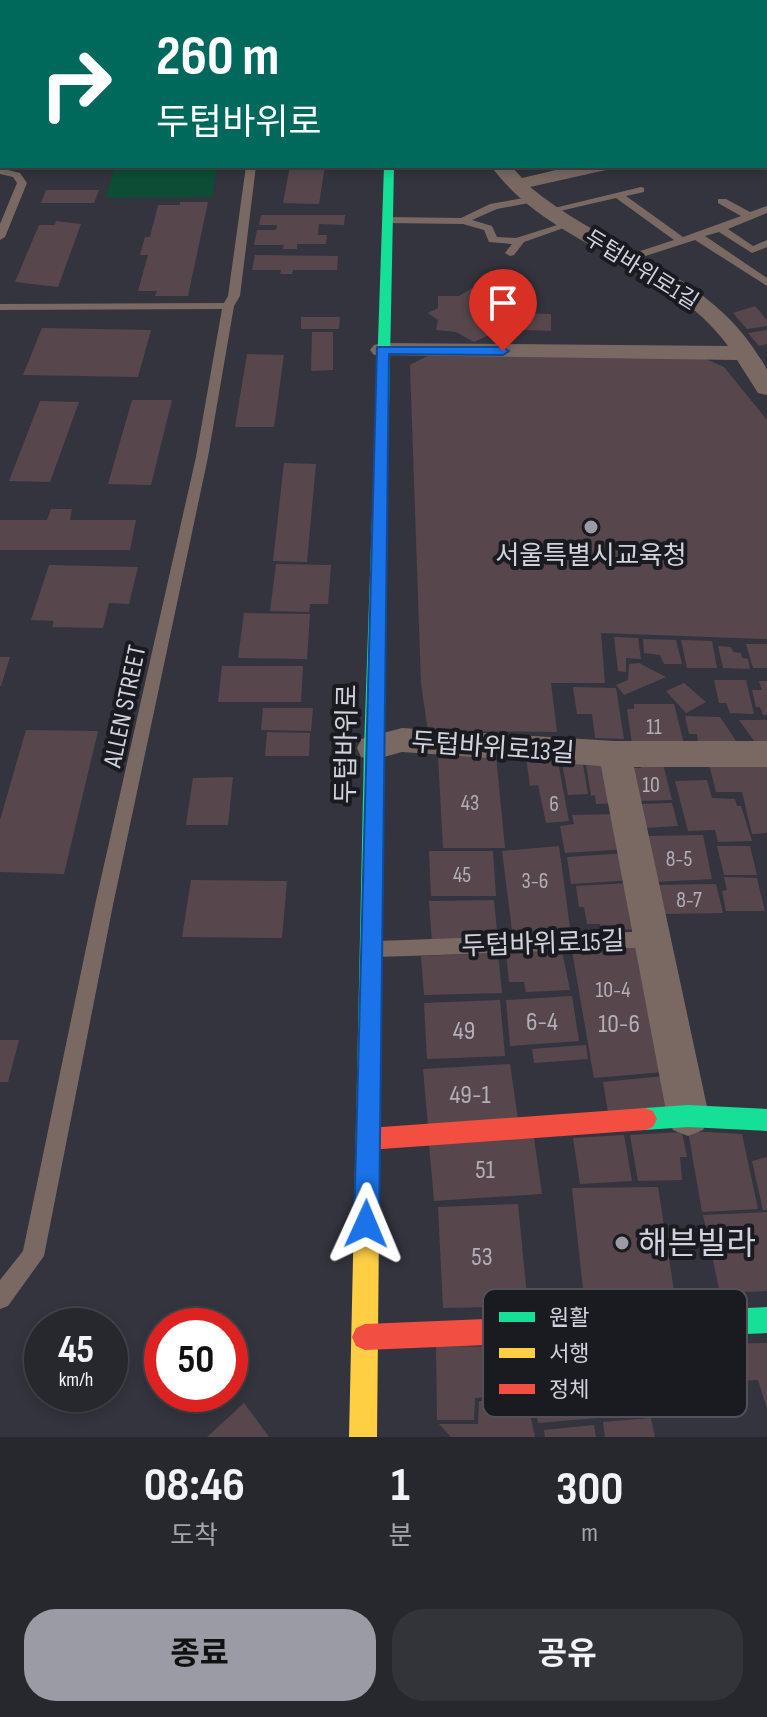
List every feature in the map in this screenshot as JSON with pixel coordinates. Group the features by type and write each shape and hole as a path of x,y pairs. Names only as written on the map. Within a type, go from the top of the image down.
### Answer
{"main road":[{"name":"두텁바위로","path":"363,1437 373,748 389,168"},
{"path":"368,1139 688,1116 767,1120"},
{"path":"747,1321 767,1320"},
{"path":"365,1337 483,1332"}],"street":[{"name":"두텁바위로1길","path":"503,168 530,199 672,284 714,315 767,388"},
{"path":"530,199 595,168"},
{"path":"382,350 744,353"},
{"name":"두텁바위로13길","path":"373,748 402,740 615,754 767,754"},
{"path":"615,754 648,920"},
{"name":"두텁바위로15길","path":"648,920 688,1116"}],"lane":[{"name":"ALLEN STREET","path":"0,1298 33,1256 104,905 202,457 228,306 234,296 251,168"},
{"path":"0,171 17,175 22,183 0,237"},
{"path":"463,221 494,206 530,199 618,195 641,190"},
{"path":"618,195 682,241"},
{"path":"722,201 749,216"},
{"path":"629,258 767,209"},
{"path":"387,220 463,221 488,228 493,240 519,241 570,224"},
{"path":"720,228 752,250 767,243"},
{"path":"697,236 767,283"},
{"path":"510,253 519,241"},
{"path":"0,307 228,306"},
{"name":"두텁바위로15길","path":"371,950 637,940 648,920"}],"green space":[{"path":"114,168 217,168 212,197 106,198"}],"building":[{"path":"290,168 325,168 319,204 283,203"},
{"path":"46,190 99,190 94,203 41,203"},
{"path":"180,202 208,202 188,296 155,296 157,291 138,291 148,255 140,255 145,237 150,237 158,205 180,205"},
{"path":"261,215 345,215 344,225 319,224 318,235 327,235 326,244 297,244 297,249 283,249 284,245 254,245 257,230 276,230 277,225 259,225"},
{"path":"56,221 81,224 58,287 15,282 39,225 55,225"},
{"path":"255,255 338,256 337,270 293,270 292,274 280,274 281,270 252,270"},
{"path":"472,288 483,296 506,297 505,306 518,313 551,314 551,331 502,329 474,342 456,332 436,330 438,320 428,313 438,308 438,296 459,296"},
{"path":"755,306 767,320 767,326 747,329 733,313"},
{"path":"301,317 340,317 339,329 301,329"},
{"path":"42,328 151,330 138,377 23,375"},
{"path":"767,330 767,344 759,346 748,333"},
{"path":"312,332 333,332 333,370 311,371"},
{"path":"247,354 284,355 274,427 235,427"},
{"name":"서울특별시교육청","path":"429,355 701,357 724,367 767,420 767,639 601,633 605,683 551,683 557,732 428,731 421,684 410,365"},
{"path":"132,400 172,400 151,485 108,484"},
{"path":"40,401 79,402 50,482 9,481"},
{"path":"284,463 316,464 307,562 273,561"},
{"path":"51,509 72,509 70,520 136,520 130,550 0,550 0,520 47,520"},
{"path":"276,564 331,565 328,604 310,604 309,612 270,611"},
{"path":"49,565 138,567 129,604 109,603 103,628 52,627 54,621 31,620"},
{"path":"244,613 310,614 307,659 238,658"},
{"path":"614,637 638,638 641,659 626,658 626,672 618,671"},
{"path":"643,639 676,640 682,664 664,664 660,655 644,653"},
{"path":"681,640 712,641 717,668 687,668"},
{"path":"746,644 767,644 767,668 753,668"},
{"path":"718,646 731,647 733,652 741,653 742,658 748,659 750,669 723,668"},
{"path":"0,657 10,657 1,686 0,686"},
{"path":"639,663 666,677 624,695 616,685 628,680 629,664"},
{"path":"222,666 303,666 301,702 218,702"},
{"path":"714,680 746,680 754,714 730,713 726,703 719,703"},
{"path":"759,681 767,681 767,715 756,707 752,690 762,690"},
{"path":"684,683 706,702 686,713 666,691"},
{"path":"573,687 616,688 624,739 595,738 592,714 577,714"},
{"path":"634,704 674,704 684,744 632,744 627,709 634,709"},
{"path":"263,708 313,708 311,731 261,730"},
{"path":"685,716 720,717 739,745 698,742 697,734 689,734"},
{"path":"739,720 767,720 767,745 757,745"},
{"path":"26,730 98,731 64,874 0,872 0,820"},
{"path":"267,732 310,733 309,756 265,756"},
{"path":"438,756 496,756 505,848 443,848"},
{"path":"526,757 557,757 569,821 546,823 538,785 530,786"},
{"path":"561,758 582,758 588,794 568,795"},
{"path":"585,758 611,759 618,803 596,804 595,795 591,796"},
{"path":"639,760 662,760 672,800 639,801 632,768 641,768"},
{"path":"708,760 767,765 767,833 752,834 742,792 716,792"},
{"path":"233,777 228,825 186,825 193,778"},
{"path":"707,780 712,798 735,799 737,806 741,806 752,841 718,842 715,830 688,831 675,781"},
{"path":"672,803 678,826 645,828 641,804"},
{"path":"621,814 628,849 565,853 560,826 574,824 572,815"},
{"path":"703,835 712,879 654,882 646,836"},
{"path":"559,846 571,935 513,938 502,851"},
{"path":"717,846 750,846 757,875 724,875"},
{"path":"429,851 493,851 496,896 431,896"},
{"path":"628,853 633,880 571,884 567,857"},
{"path":"724,877 757,878 765,911 726,911 722,891 727,890"},
{"path":"191,880 287,881 282,938 182,937"},
{"path":"630,883 639,929 602,931 600,924 587,924 584,907 579,907 576,886"},
{"path":"716,884 723,913 661,914 655,885"},
{"path":"494,900 498,941 432,942 429,901"},
{"path":"639,948 663,1072 594,1078 572,951"},
{"path":"562,951 570,990 526,992 524,982 509,982 506,953"},
{"path":"498,953 502,993 424,995 421,956"},
{"path":"572,996 579,1041 510,1046 506,1000"},
{"path":"500,1000 505,1056 427,1059 424,1003"},
{"path":"0,1040 19,1040 8,1082 0,1082"},
{"path":"586,1045 588,1059 534,1063 532,1049"},
{"path":"510,1064 518,1119 428,1125 423,1069"},
{"path":"664,1076 670,1107 608,1112 603,1082"},
{"path":"688,1131 742,1134 758,1209 702,1212"},
{"path":"682,1132 687,1157 680,1157 682,1180 638,1181 630,1135"},
{"path":"624,1135 632,1181 580,1184 573,1138"},
{"path":"534,1138 542,1194 434,1201 429,1144"},
{"path":"767,1157 767,1210 763,1210 752,1161"},
{"name":"해븐빌라","path":"658,1187 674,1289 583,1289 572,1188"},
{"path":"518,1204 526,1289 483,1289 483,1307 443,1308 438,1207"},
{"path":"767,1212 767,1291 719,1289 703,1215"},
{"path":"747,1343 767,1343 767,1408 758,1380 747,1380"},
{"path":"436,1346 483,1347 483,1397 475,1398 474,1420 437,1420"},
{"path":"479,1401 483,1401 483,1417 531,1417 535,1437 451,1437 439,1424 478,1424"},
{"path":"248,1408 269,1437 207,1437 234,1412 248,1412"},
{"path":"537,1417 597,1418 538,1423"},
{"path":"651,1418 655,1437 605,1437 603,1422"},
{"path":"594,1425 596,1437 545,1437 544,1430"}],"traffic: fast":[{"path":"368,1125 373,748 389,168"},
{"path":"645,1119 688,1116 767,1120"},
{"path":"747,1321 767,1320"}],"traffic: slow":[{"path":"363,1437 368,1125"}],"traffic: jam":[{"path":"368,1139 645,1119"},
{"path":"365,1337 483,1332"}],"place":[{"name":"서울특별시교육청","path":"591,527"},
{"name":"해븐빌라","path":"622,1243"}],"route":[{"path":"366,1224 382,350 503,351"}]}
